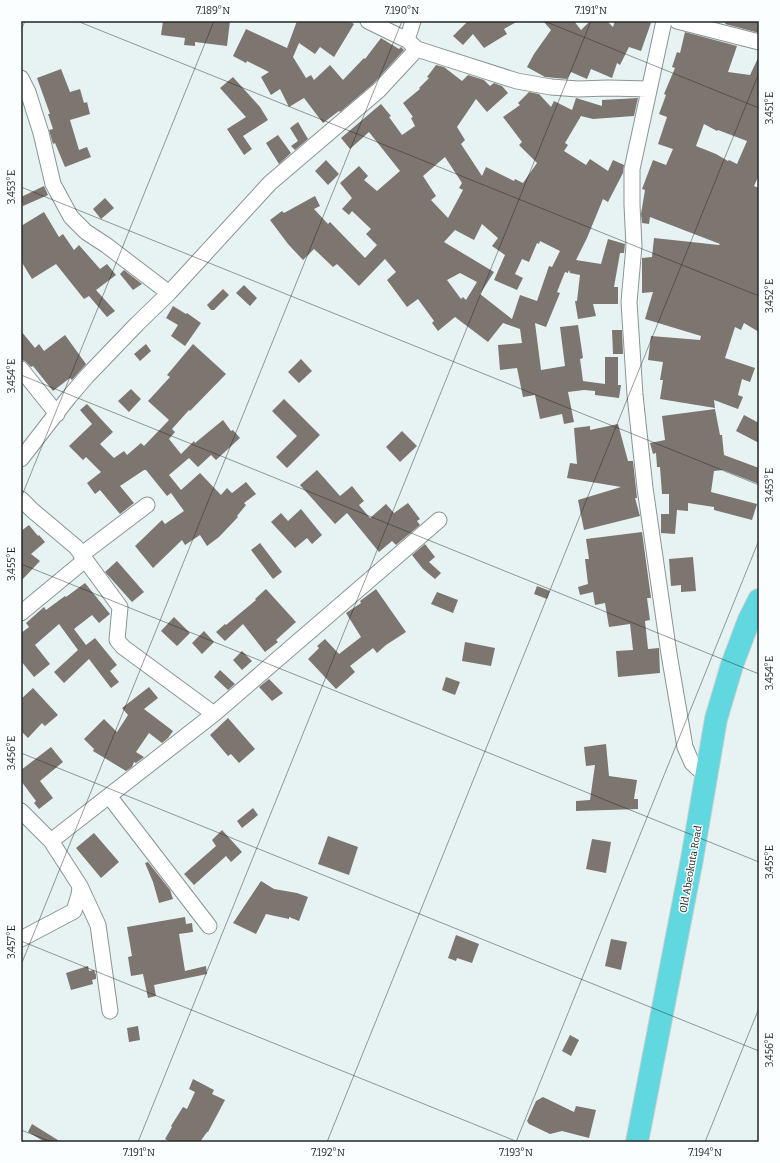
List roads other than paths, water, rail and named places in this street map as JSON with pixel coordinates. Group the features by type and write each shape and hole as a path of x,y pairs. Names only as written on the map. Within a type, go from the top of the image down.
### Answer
{"highway":[{"name":"Old Abeokuta Road","path":"637,1142 690,867 716,719 732,665 749,620 759,600"}],"street":[{"path":"368,21 412,44 523,82 551,87 578,89 649,89"},
{"path":"21,460 87,376 169,293 270,184 379,90 412,44 413,21"},
{"path":"664,21 632,169 634,246 629,302 635,395 645,488 685,747 692,763 706,776"},
{"path":"677,21 741,39 759,42"},
{"path":"21,78 28,92 41,133 53,184 71,217 86,232 169,293"},
{"path":"21,369 57,414"},
{"path":"21,499 76,547 120,608 117,640 123,647 214,714"},
{"path":"21,613 83,558 147,505"},
{"path":"51,841 214,714 439,520"},
{"path":"109,796 209,926"},
{"path":"21,811 51,841 80,886 98,925 110,1011"},
{"path":"21,940 74,911 80,886"}]}
